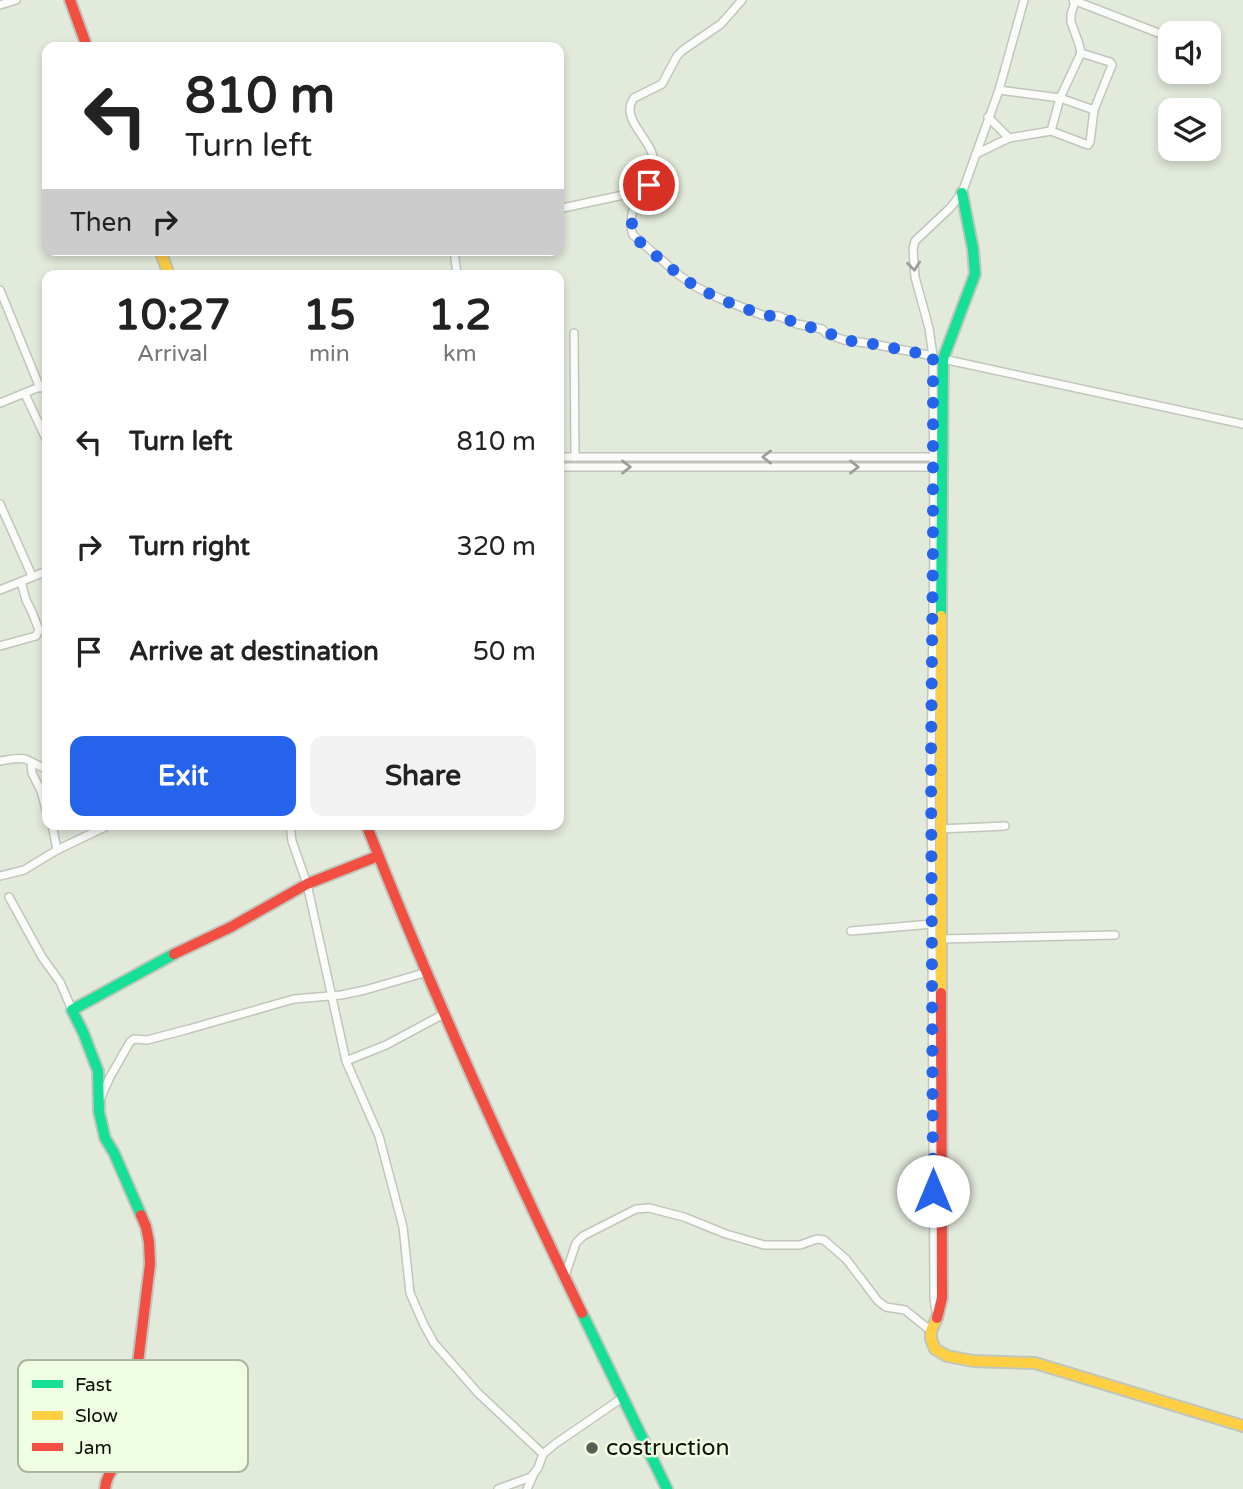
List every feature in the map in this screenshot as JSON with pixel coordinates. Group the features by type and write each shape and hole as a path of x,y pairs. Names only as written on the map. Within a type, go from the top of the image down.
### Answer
{"street":[{"path":"0,5 16,0"},
{"path":"70,0 85,42"},
{"path":"741,0 721,24 677,56 662,84 631,102 629,112 632,121 652,150 654,161 652,179 642,191 633,212 631,229 633,235 679,275 696,287 762,315 783,317 844,340 1243,424"},
{"path":"1024,0 999,90 962,193 915,241 913,249 915,277 938,358 942,1298 931,1331 932,1344 947,1356 973,1361 1035,1363 1243,1426"},
{"path":"1051,131 1060,98 1081,53 1071,22 1074,0 1158,33"},
{"path":"976,155 1009,138 1051,131 1088,145 1094,110 1112,65 1081,53"},
{"path":"999,90 1060,98 1094,110"},
{"path":"988,117 1009,138"},
{"path":"564,208 642,191"},
{"path":"938,358 975,274 962,193"},
{"path":"0,290 42,382"},
{"path":"573,333 575,457"},
{"path":"0,403 42,387"},
{"path":"25,394 42,430"},
{"path":"564,457 938,462"},
{"path":"564,467 938,462"},
{"path":"937,1318 934,1298 931,762 938,462"},
{"path":"0,504 33,576"},
{"path":"0,590 42,572"},
{"path":"0,646 36,636 38,630 21,582"},
{"path":"0,761 29,760 42,768"},
{"path":"32,762 32,773 42,795"},
{"path":"940,829 1006,826"},
{"path":"53,830 57,850"},
{"path":"0,876 24,870 99,830"},
{"path":"291,830 307,884 346,1061 379,1136 403,1227 410,1293 434,1343 478,1393 543,1454"},
{"path":"368,830 442,1015 564,1277 667,1489"},
{"path":"72,1010 162,959 231,927 307,884 378,856"},
{"path":"9,897 42,957 60,982 79,1024 98,1071 99,1101 105,1138 146,1227 150,1264 138,1360"},
{"path":"851,931 932,924"},
{"path":"940,939 1115,935"},
{"path":"99,1101 110,1077 134,1039 147,1040 294,999 365,990 424,973"},
{"path":"346,1061 386,1045 442,1015"},
{"path":"564,1277 576,1243 583,1236 636,1209 649,1208 684,1217 726,1234 764,1245 800,1245 817,1239 824,1240 846,1259 878,1301 886,1307 905,1310 931,1331"},
{"path":"527,1489 543,1454 622,1398"},
{"path":"105,1489 105,1482 111,1472"},
{"path":"498,1489 529,1478 535,1472"}],"traffic: fast":[{"path":"941,616 943,359 975,274 962,193"},
{"path":"141,1215 105,1138 99,1112 98,1071 72,1010 174,954"},
{"path":"582,1313 667,1489"}],"traffic: slow":[{"path":"162,256 167,270"},
{"path":"941,616 941,993"},
{"path":"937,1318 931,1331 931,1339 935,1349 947,1356 973,1361 1035,1363 1243,1426"}],"traffic: jam":[{"path":"70,0 85,42"},
{"path":"368,830 469,1070 582,1313"},
{"path":"174,954 231,927 307,884 378,856"},
{"path":"937,1318 942,1298 941,993"},
{"path":"138,1360 150,1264 149,1242 141,1215"},
{"path":"105,1489 110,1472"}],"place":[{"name":"costruction","path":"592,1448"}],"route":[{"path":"649,185 642,191 633,212 633,235 696,287 762,315 783,317 844,340 933,356 933,1191"}]}
